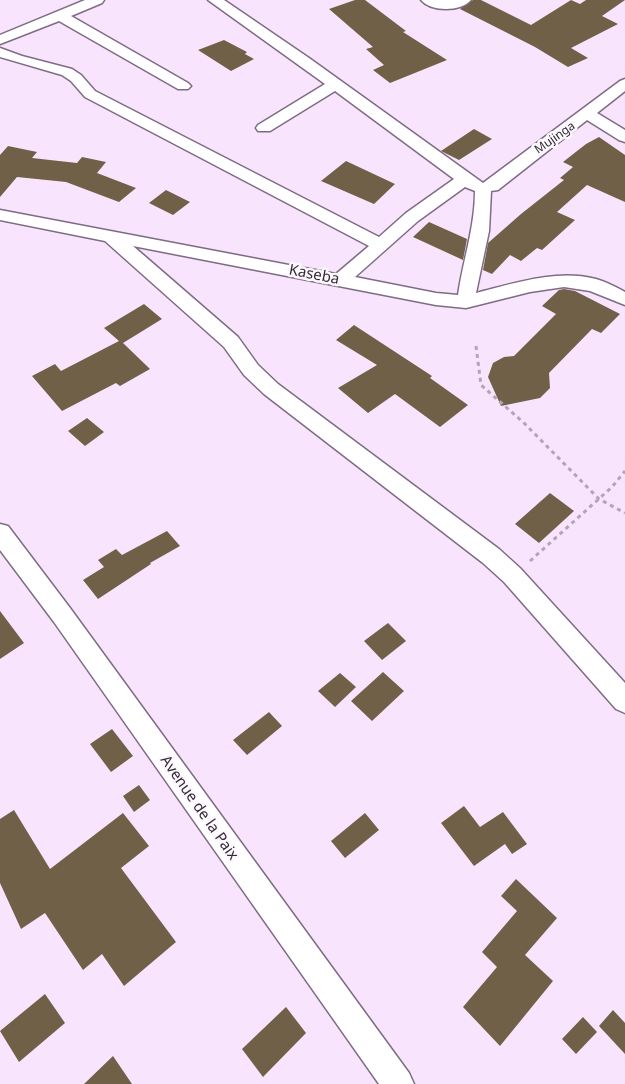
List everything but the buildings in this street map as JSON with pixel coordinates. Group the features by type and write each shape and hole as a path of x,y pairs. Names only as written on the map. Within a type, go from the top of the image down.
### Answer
{"street":[{"path":"0,40 97,0"},
{"path":"215,0 406,135 464,180 474,186 483,188 485,205 482,224 468,276 466,302"},
{"path":"428,0 442,5 464,0"},
{"path":"60,15 183,86"},
{"path":"0,52 17,59 67,72 76,78 90,94 320,212 380,245"},
{"path":"264,128 335,84"},
{"name":"Mujinga","path":"483,188 492,186 526,158 588,114 625,84"},
{"path":"588,114 625,137"},
{"path":"340,280 412,217 464,180"},
{"name":"Kaseba","path":"0,214 436,299 466,302 530,286 564,281 594,285 625,299"},
{"path":"110,236 231,342 252,370 271,388 491,556 512,575 625,701"},
{"name":"Avenue de la Paix","path":"0,534 62,615 398,1084"}],"path":[{"path":"476,346 481,385 524,423 599,499 625,513"},
{"path":"512,575 542,551 599,499 625,471"}]}
